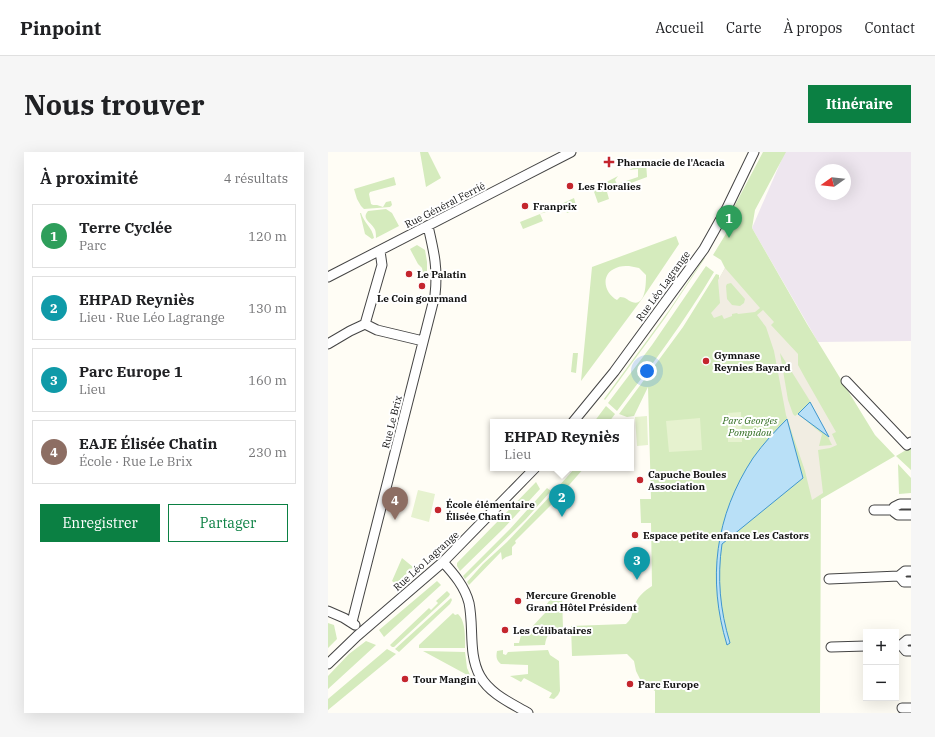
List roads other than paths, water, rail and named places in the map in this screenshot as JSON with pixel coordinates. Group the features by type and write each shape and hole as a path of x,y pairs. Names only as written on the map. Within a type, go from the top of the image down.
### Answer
{"street":[{"name":"Rue Général Ferrié","path":"328,277 571,152"},
{"name":"Rue Léo Lagrange","path":"575,419 614,372 704,249 727,208 754,152"},
{"name":"Rue Le Brix","path":"352,622 435,295 437,282 436,257 428,226"},
{"path":"328,344 365,324 382,264 380,250"},
{"path":"365,324 377,330 423,341"},
{"path":"846,381 907,445 911,442"},
{"name":"Rue Léo Lagrange","path":"328,664 362,632 443,562 532,471"},
{"path":"894,510 894,507 900,504 911,504"},
{"path":"874,510 894,510"},
{"path":"894,510 894,512 898,515 911,515"},
{"path":"443,562 457,578 467,596 470,611 474,656 480,676 496,693 528,713"},
{"path":"829,579 900,576 906,571 911,571"},
{"path":"900,576 904,582 911,582"},
{"path":"328,611 352,622 362,632"},
{"path":"899,644 907,640 911,640"},
{"path":"831,647 863,646"},
{"path":"899,646 906,651 911,651"}],"water":[{"path":"810,402 829,437 798,414"},
{"path":"787,419 803,478 722,544 720,557 720,594 730,643 727,645 717,596 716,572 718,548 723,525 730,502 740,480 753,458"}],"place":[{"name":"Pharmacie de l'Acacia","path":"609,162"},
{"name":"Les Floralies","path":"570,186"},
{"name":"Franprix","path":"525,206"},
{"name":"Terre Cyclée","path":"729,238"},
{"name":"Le Palatin","path":"409,274"},
{"name":"Le Coin gourmand","path":"422,286"},
{"name":"Gymnase Reynies Bayard","path":"706,361"},
{"name":"Capuche Boules Association","path":"640,480"},
{"name":"École élémentaire Élisée Chatin","path":"438,510"},
{"name":"EHPAD Reyniès","path":"562,517"},
{"name":"EAJE Élisée Chatin","path":"395,520"},
{"name":"Espace petite enfance Les Castors","path":"635,535"},
{"name":"Parc Europe 1","path":"637,580"},
{"name":"Mercure Grenoble Grand Hôtel Président","path":"518,601"},
{"name":"Les Célibataires","path":"505,630"},
{"name":"Tour Mangin","path":"405,679"},
{"name":"Parc Europe","path":"630,684"}],"park label":[{"name":"Parc Georges Pompidou","path":"750,426"}]}
